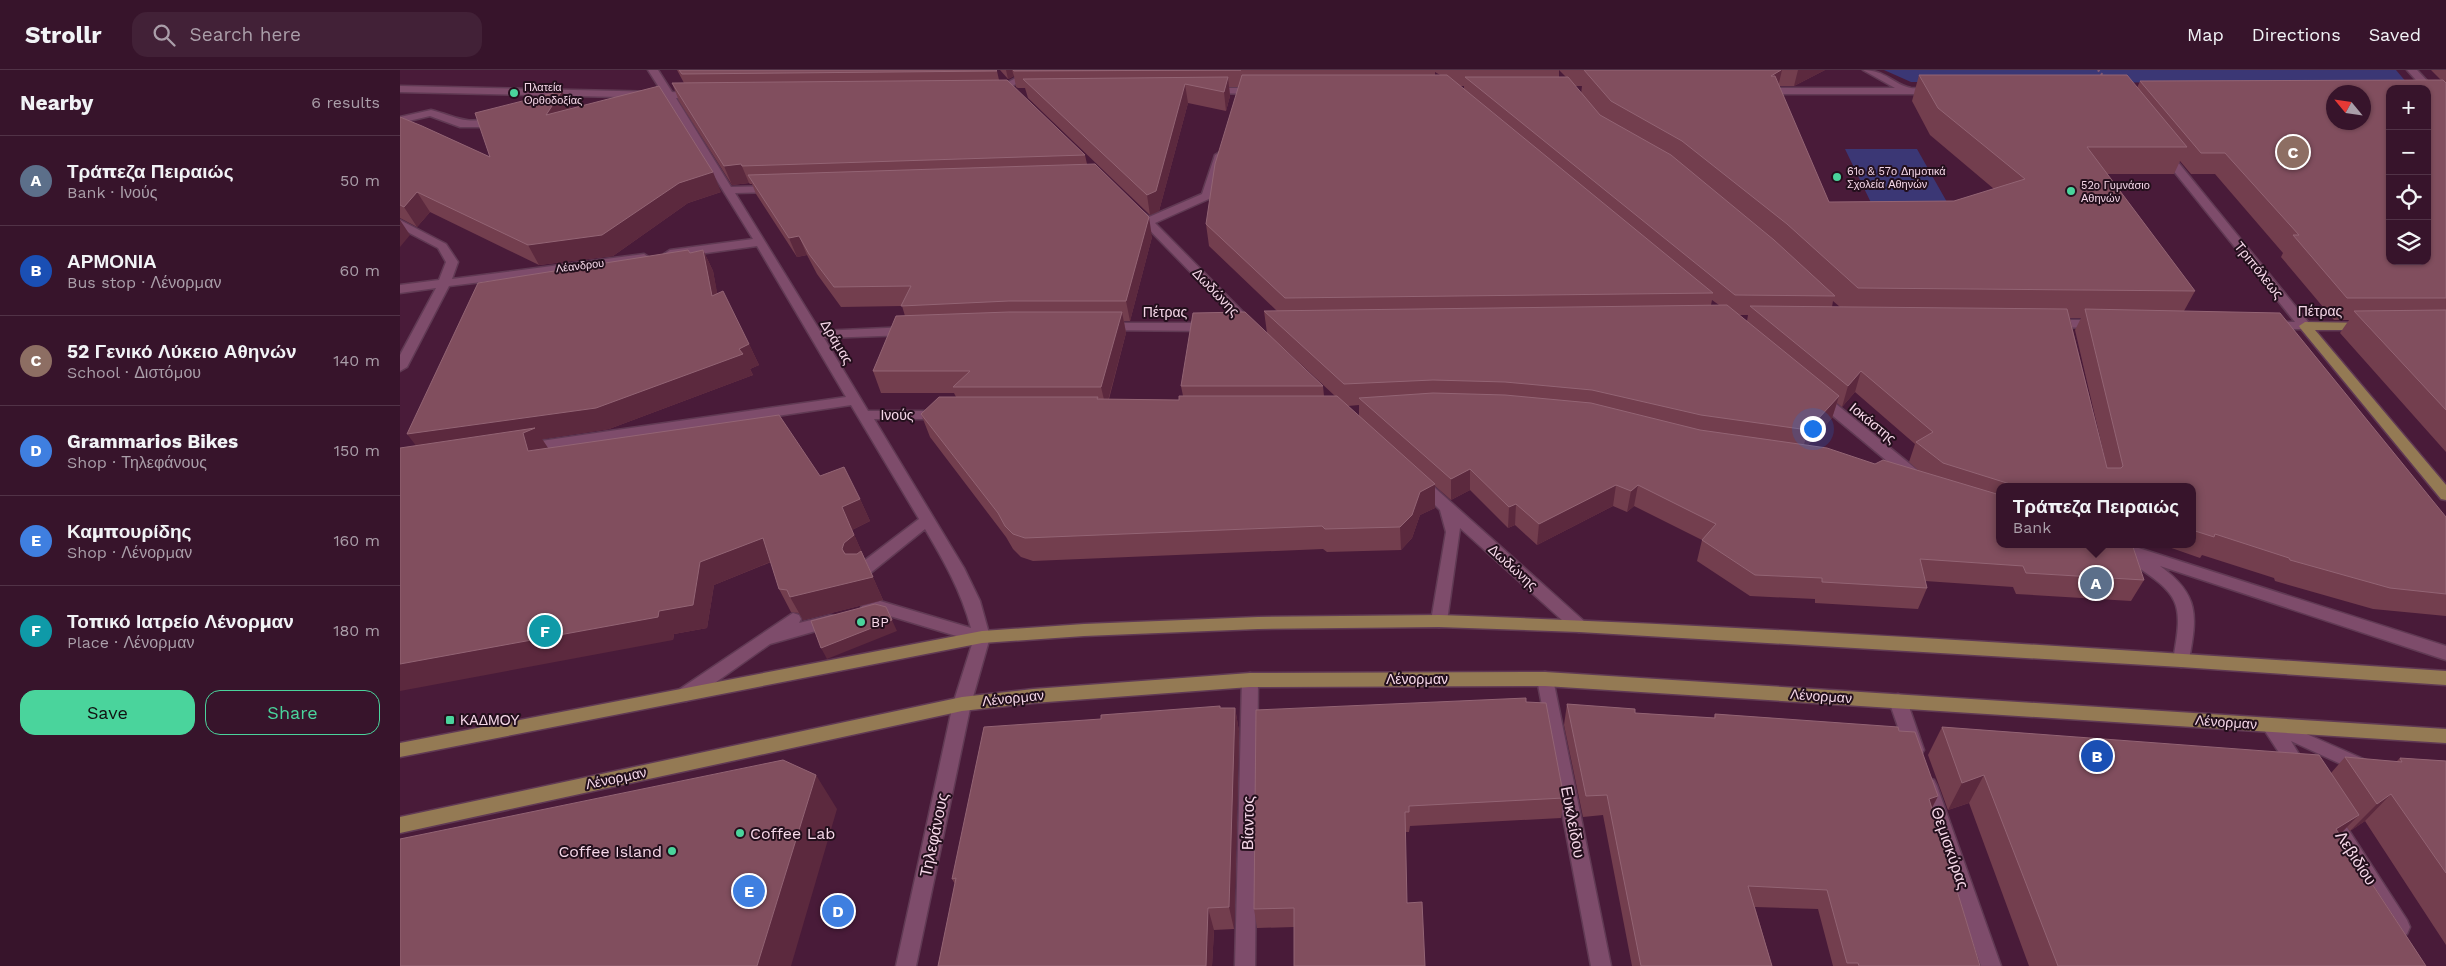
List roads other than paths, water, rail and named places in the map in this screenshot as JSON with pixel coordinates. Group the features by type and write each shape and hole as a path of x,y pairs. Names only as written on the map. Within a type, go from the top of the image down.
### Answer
{"main road":[{"name":"Πέτρας","path":"2304,326 2380,326"},
{"name":"Τριπόλεως","path":"2304,326 2446,495"},
{"path":"400,750 982,637 1084,630 1258,623 1439,621 1579,626 2181,660 2446,678"},
{"name":"Λένορμαν","path":"400,825 962,704 1033,696 1250,680 1545,679 2446,736"}],"street":[{"name":"Δράμας","path":"653,70 760,242 956,568 972,601 982,637"},
{"path":"995,93 1011,89 1040,70"},
{"path":"1868,70 1908,91"},
{"path":"2412,70 2424,85"},
{"path":"997,75 1011,89"},
{"path":"400,89 709,96"},
{"path":"1748,90 1947,90"},
{"path":"1200,91 1237,96 1267,91"},
{"path":"2431,92 2446,92"},
{"path":"560,105 597,93"},
{"path":"2431,93 2446,107"},
{"path":"400,120 431,113 460,124 470,125 511,117"},
{"name":"Τριπόλεως","path":"2156,142 2304,326"},
{"path":"1148,222 1207,196 1222,148"},
{"path":"727,190 786,188"},
{"name":"Δωδώνης","path":"1128,203 1257,330"},
{"path":"400,223 442,246 452,262 444,284 400,367"},
{"name":"Λέανδρου","path":"400,289 760,242"},
{"path":"2036,324 2067,329 2115,324"},
{"name":"Πέτρας","path":"2255,325 2304,326"},
{"name":"Πέτρας","path":"1093,327 1226,327 1257,330"},
{"path":"815,335 925,331"},
{"name":"Ιοκάστης","path":"1808,389 1926,488 1899,481"},
{"path":"509,450 854,400"},
{"name":"Ινούς","path":"863,415 952,414"},
{"name":"Δωδώνης","path":"1412,476 1579,626"},
{"path":"1439,621 1454,532 1447,507"},
{"path":"862,571 927,520"},
{"path":"2119,548 2162,576 2181,594 2188,618 2181,660"},
{"path":"2123,548 2446,654"},
{"path":"764,639 880,607 982,637"},
{"path":"686,694 794,619"},
{"name":"Τηλεφάνους","path":"906,966 962,704 982,637"},
{"name":"Ευκλείδου","path":"1545,679 1601,966"},
{"name":"Βίαντος","path":"1245,966 1250,680"},
{"name":"Θεμισκύρας","path":"1898,701 1991,966"},
{"path":"2270,725 2373,772"},
{"path":"2270,725 2308,783"},
{"name":"Λεβιδίου","path":"2318,800 2409,941"}],"place":[{"name":"Πλατεία Ορθοδοξίας","path":"514,93"},
{"name":"52 Γενικό Λύκειο Αθηνών","path":"2293,152"},
{"name":"61ο & 57ο Δημοτικά Σχολεία Αθηνών","path":"1837,177"},
{"name":"52ο Γυμνάσιο Αθηνών","path":"2071,191"},
{"name":"Τράπεζα Πειραιώς","path":"2096,583"},
{"name":"BP","path":"861,622"},
{"name":"Τοπικό Ιατρείο Λένορμαν","path":"545,631"},
{"name":"ΚΑΔΜΟΥ","path":"450,720"},
{"name":"ΑΡΜΟΝΙΑ","path":"2097,756"},
{"name":"Coffee Lab","path":"740,833"},
{"name":"Coffee Island","path":"672,851"},
{"name":"Καμπουρίδης","path":"749,891"},
{"name":"Grammarios Bikes","path":"838,911"}]}
